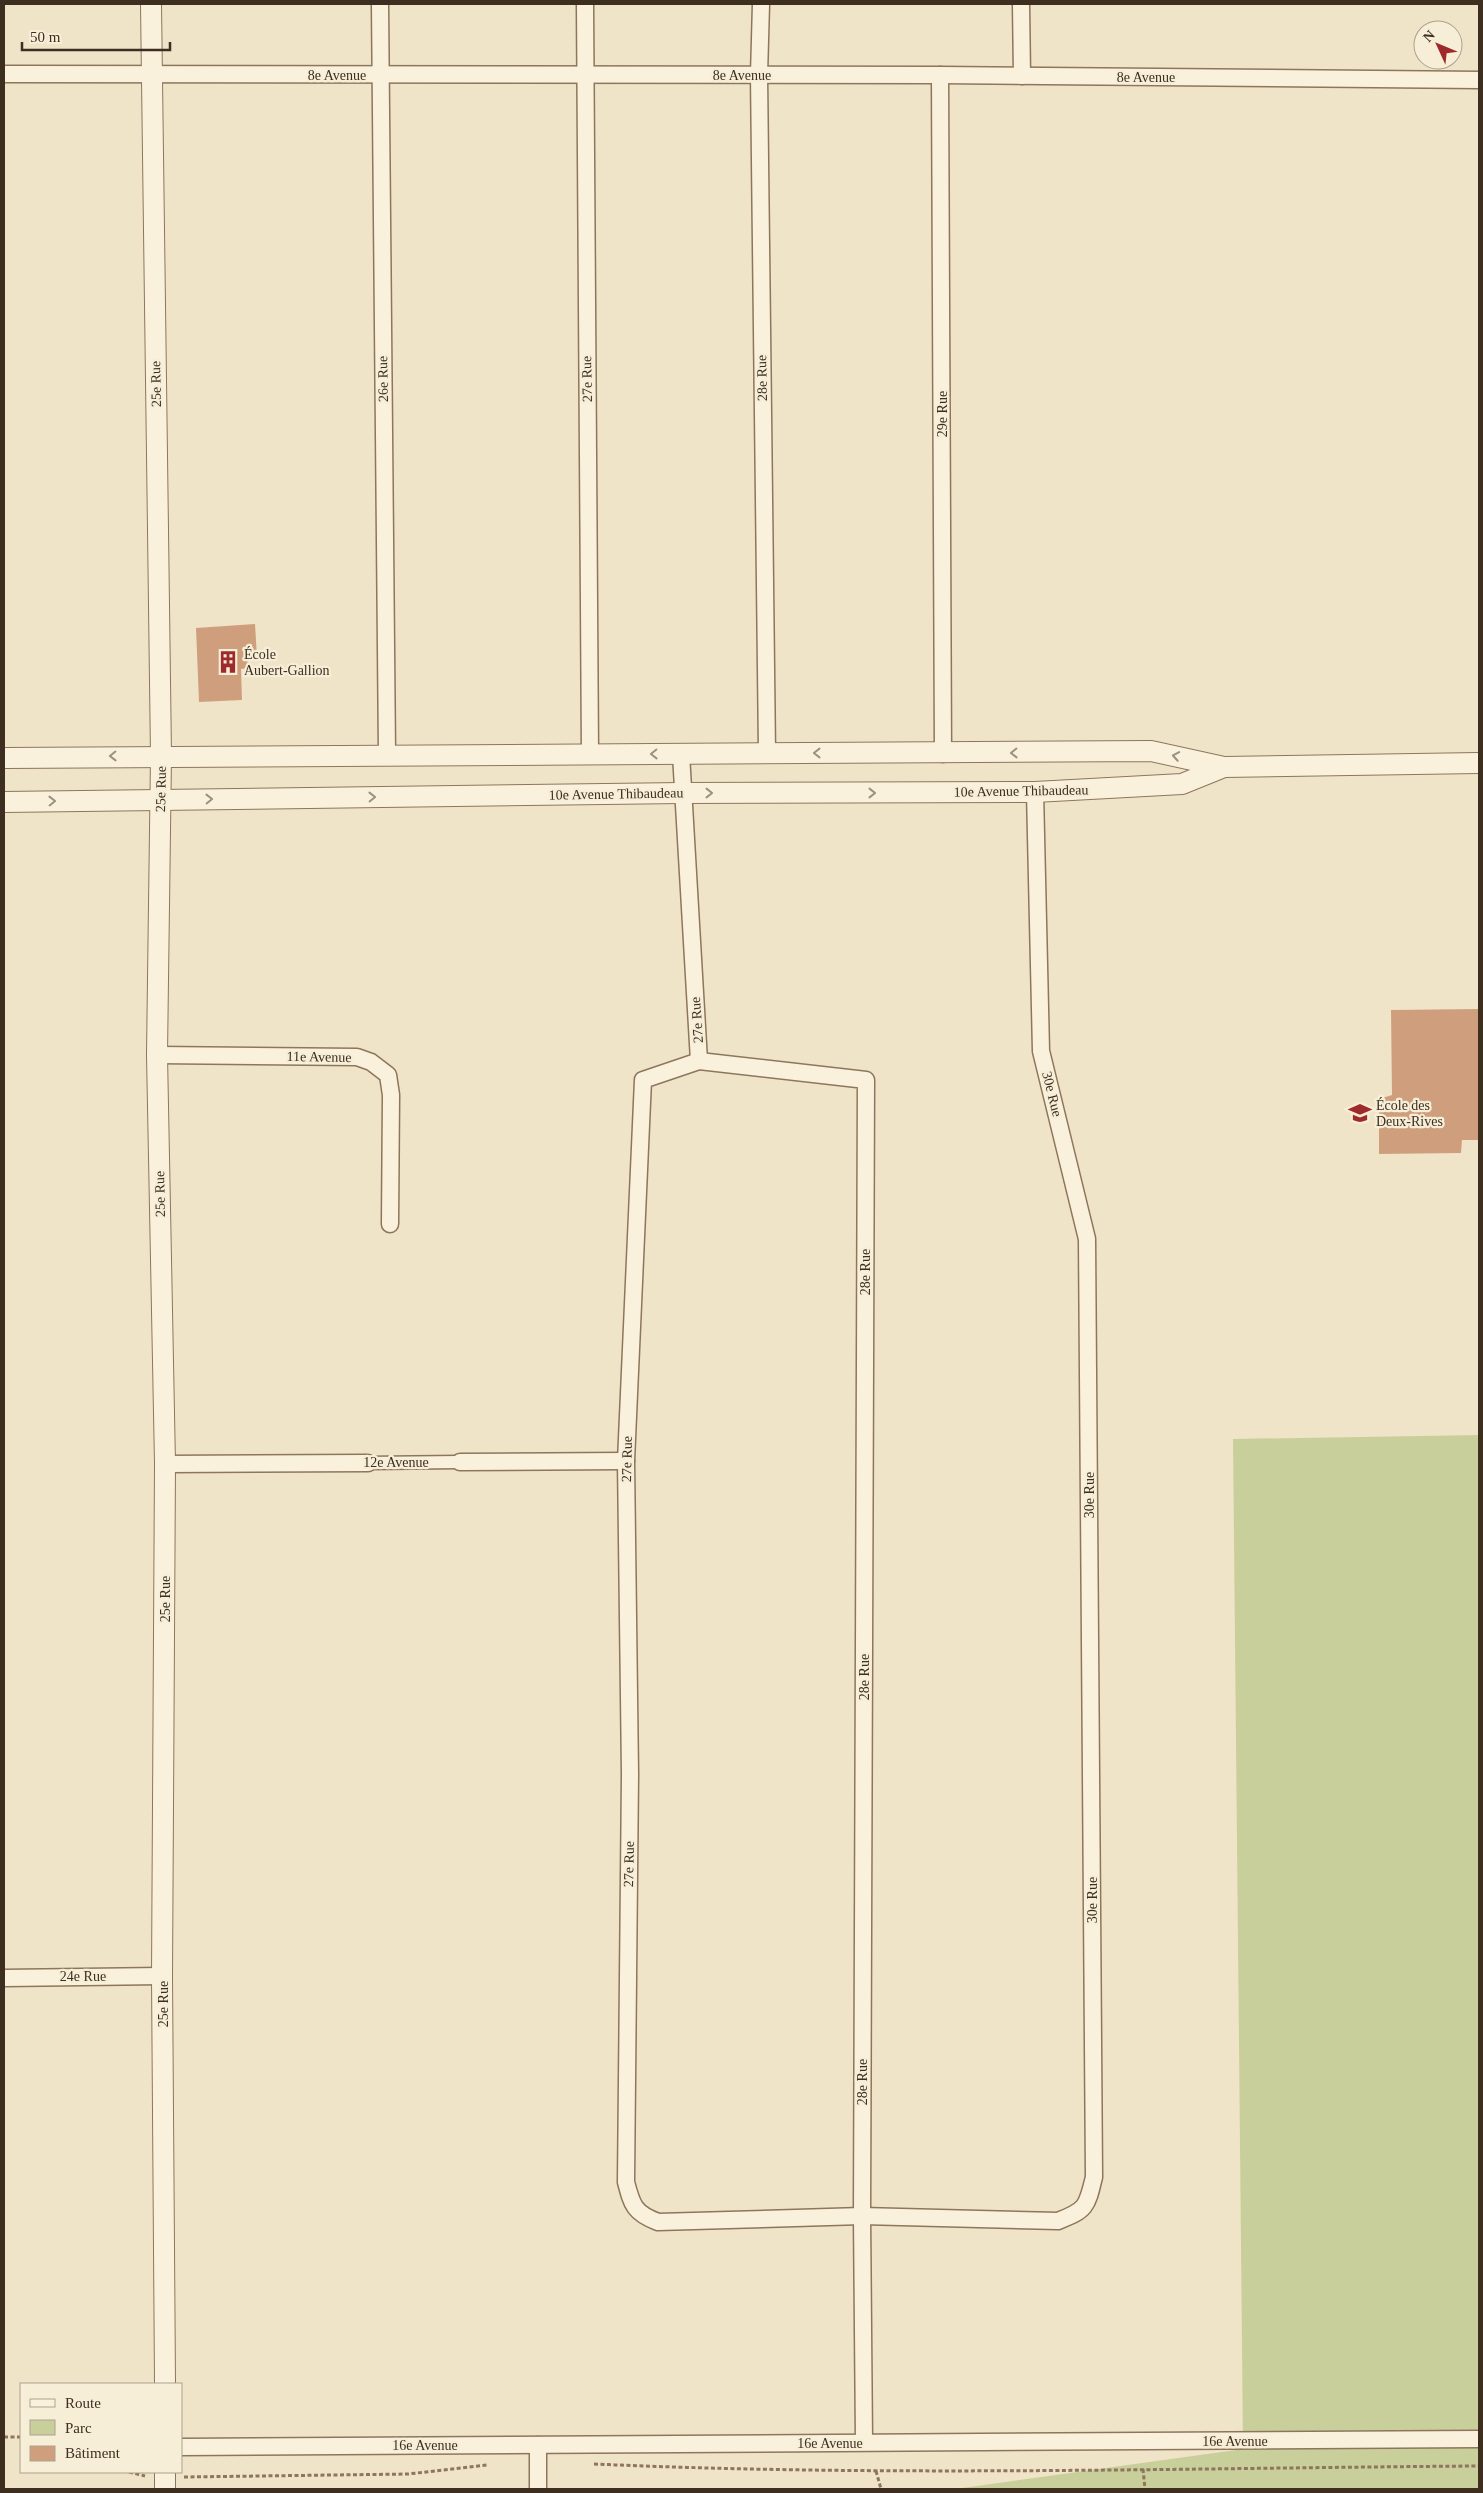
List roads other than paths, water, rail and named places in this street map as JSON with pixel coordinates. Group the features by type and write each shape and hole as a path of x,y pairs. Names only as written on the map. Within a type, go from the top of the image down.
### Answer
{"street":[{"name":"25e Rue","path":"151,4 161,756 156,1055 165,1464 162,1976 165,2383"},
{"name":"26e Rue","path":"380,4 387,755"},
{"name":"27e Rue","path":"585,4 590,755"},
{"name":"28e Rue","path":"761,4 759,75 767,753"},
{"path":"1021,4 1022,76"},
{"name":"8e Avenue","path":"4,74 940,75 1479,80"},
{"name":"29e Rue","path":"940,75 943,754"},
{"name":"10e Avenue Thibaudeau","path":"4,758 767,753 943,754 1151,751 1224,767 1479,764"},
{"name":"27e Rue","path":"681,754 699,1061 643,1080 626,1461 630,1774 626,2182 632,2205 644,2217 658,2222 862,2216"},
{"name":"10e Avenue Thibaudeau","path":"4,802 682,793 1035,792 1182,784 1224,767"},
{"name":"30e Rue","path":"862,2216 1058,2220 1078,2214 1088,2202 1094,2177 1087,1238 1041,1052 1035,792"},
{"name":"11e Avenue","path":"156,1055 357,1057 371,1062 388,1075 391,1095 390,1224"},
{"name":"28e Rue","path":"699,1061 866,1080 862,2216 864,2442"},
{"name":"12e Avenue","path":"165,1464 626,1461"},
{"name":"24e Rue","path":"4,1978 162,1976"},
{"name":"16e Avenue","path":"182,2447 1479,2439"},
{"path":"538,2445 538,2489"},
{"path":"165,2473 165,2489"}],"place":[{"name":"École Aubert-Gallion","path":"228,662"},
{"name":"École des Deux-Rives","path":"1360,1113"}]}
